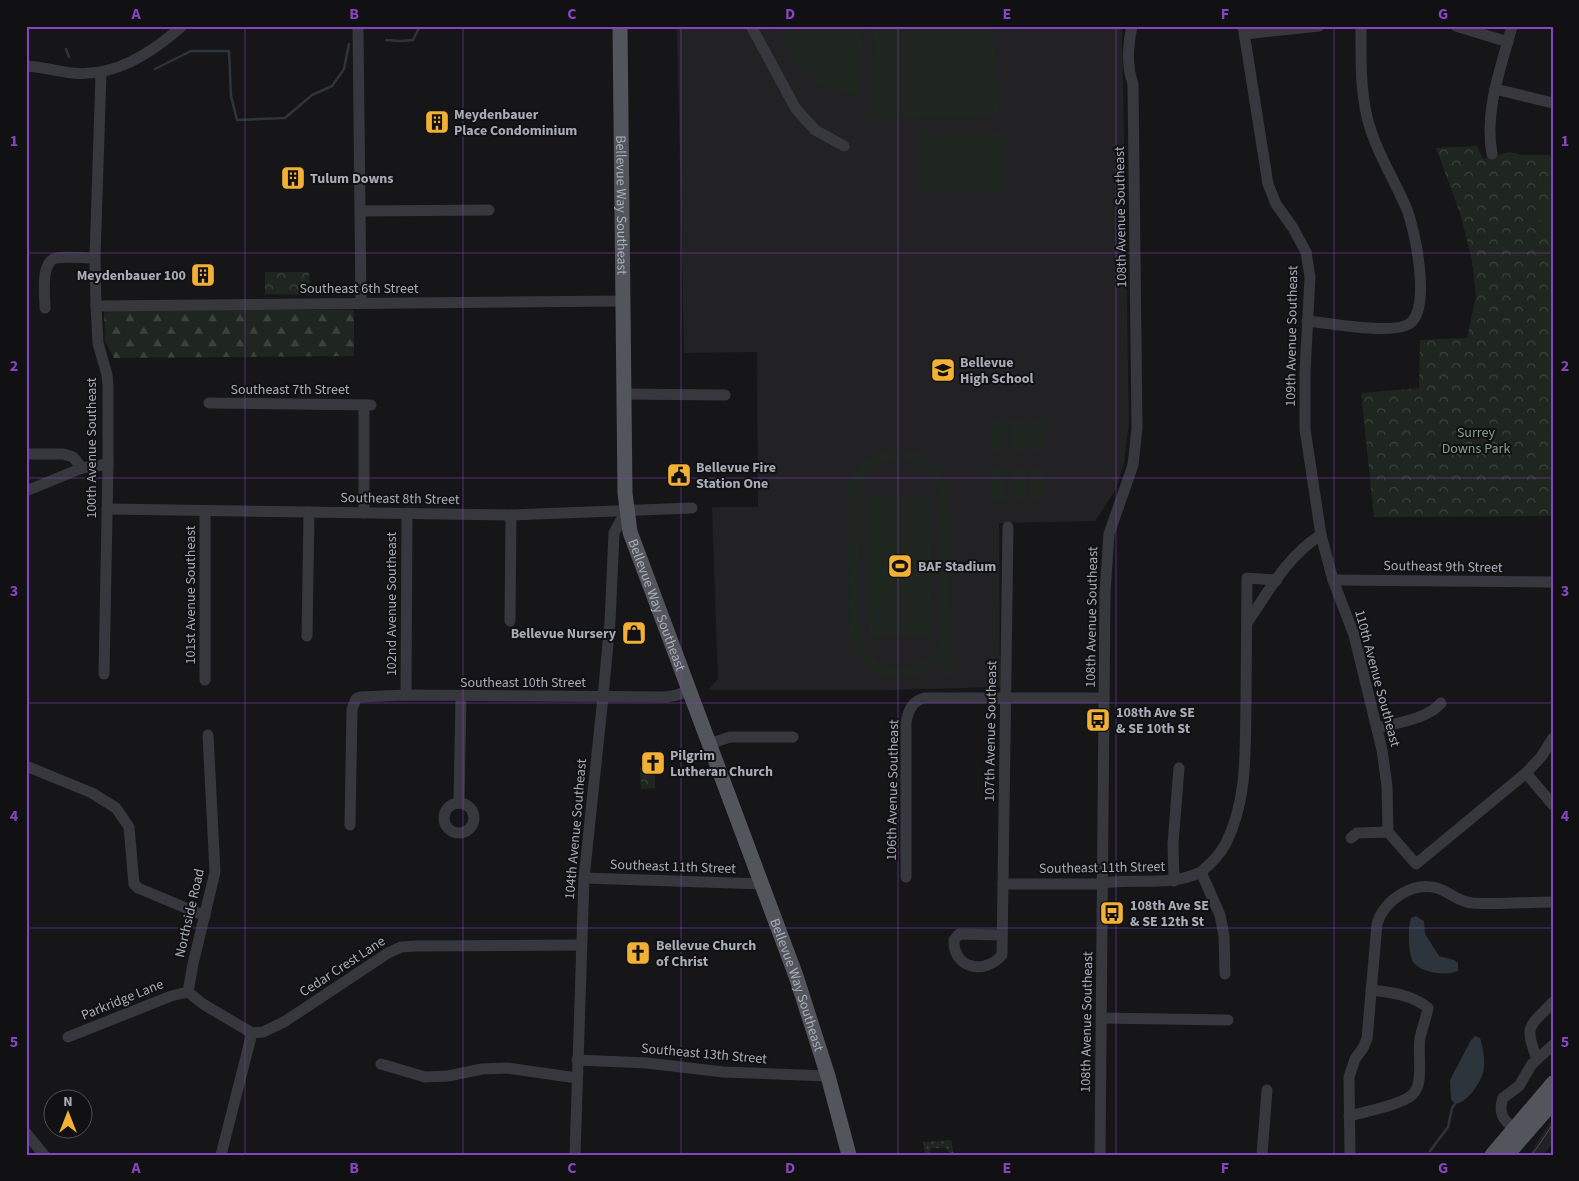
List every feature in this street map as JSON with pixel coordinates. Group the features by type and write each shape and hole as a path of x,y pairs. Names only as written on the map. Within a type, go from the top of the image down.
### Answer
{"main road":[{"name":"Bellevue Way Southeast","path":"620,26 626,511 630,532 796,976 828,1076 849,1155"},
{"path":"1492,1155 1553,1082"},
{"path":"1507,1155 1553,1102"}],"street":[{"path":"26,66 72,73 101,73 143,56 164,43 182,26"},
{"path":"358,26 361,303"},
{"path":"751,26 796,109 815,130 844,146"},
{"path":"1244,30 1319,26"},
{"path":"1308,321 1393,329 1409,324 1414,319 1420,303 1418,252 1407,208 1378,151 1367,119 1362,90 1361,26"},
{"path":"1456,26 1508,42"},
{"path":"1492,154 1490,122 1495,89 1512,26"},
{"name":"108th Avenue Southeast","path":"1100,1155 1107,547 1111,524 1133,465 1137,428 1133,84 1129,73 1128,36 1132,27"},
{"name":"109th Avenue Southeast","path":"1244,30 1270,189 1276,204 1301,241 1309,265 1305,429 1320,535"},
{"name":"100th Avenue Southeast","path":"101,73 95,258 98,343 107,375 108,386 104,674"},
{"path":"1495,89 1553,103"},
{"path":"360,211 489,210"},
{"path":"45,308 45,274 48,264 56,258 95,258"},
{"name":"Southeast 6th Street","path":"96,306 623,301"},
{"path":"624,394 725,395"},
{"name":"Southeast 7th Street","path":"209,403 367,405 364,513"},
{"path":"26,454 63,454 73,457 82,468"},
{"path":"26,491 82,468 108,464"},
{"name":"Southeast 8th Street","path":"107,509 511,515 692,508"},
{"name":"101st Avenue Southeast","path":"204,511 205,680"},
{"name":"104th Avenue Southeast","path":"575,1155 584,878 604,697 614,533 626,511"},
{"path":"308,636 309,512"},
{"name":"102nd Avenue Southeast","path":"406,513 406,695"},
{"path":"510,621 511,515"},
{"name":"107th Avenue Southeast","path":"1002,934 959,934 954,940 956,954 960,960 974,966 984,967 992,965 1002,955 1004,697 1008,527"},
{"path":"1247,623 1304,546 1320,535"},
{"name":"110th Avenue Southeast","path":"1320,535 1354,636 1377,728 1387,786 1388,832"},
{"path":"1225,974 1224,936 1220,915 1201,872 1220,853 1226,843 1237,814 1243,790 1247,578 1277,580"},
{"name":"Southeast 9th Street","path":"1334,580 1553,582"},
{"name":"Southeast 10th Street","path":"350,825 352,709 356,699 366,695 666,697 690,690"},
{"path":"459,803 461,696"},
{"path":"1004,697 1104,698"},
{"name":"106th Avenue Southeast","path":"906,876 906,722 913,704 919,699 924,698 1004,697"},
{"path":"1377,728 1428,714 1441,703"},
{"name":"Northside Road","path":"188,992 216,872 208,735"},
{"path":"709,744 730,737 793,737"},
{"path":"1352,838 1357,833 1388,832 1416,864 1526,773 1541,757 1553,738"},
{"path":"26,766 92,793 116,808 129,827 134,884 138,888 205,916"},
{"path":"1174,881 1173,844 1179,768"},
{"path":"1526,773 1553,805"},
{"name":"Southeast 11th Street","path":"1003,884 1096,884 1118,881 1174,881 1201,872"},
{"name":"Southeast 11th Street","path":"584,878 762,884"},
{"path":"1350,1155 1349,1077 1355,1059 1367,1039 1379,918 1387,904 1405,893 1421,888 1435,887 1466,902 1509,904 1553,902"},
{"name":"Cedar Crest Lane","path":"252,1032 264,1032 284,1022 388,952 402,947 581,945"},
{"path":"1349,1116 1405,1099 1414,1092 1419,1077 1420,1039 1426,1022 1428,1008 1399,995 1371,990"},
{"path":"188,992 203,1004 252,1032 221,1155"},
{"name":"Parkridge Lane","path":"68,1037 171,996 188,992"},
{"path":"1536,1059 1529,1040 1529,1031 1532,1023 1553,1002"},
{"path":"1102,1018 1228,1020"},
{"path":"1515,1128 1504,1118 1501,1102 1506,1095 1519,1086 1536,1059 1553,1045"},
{"name":"Southeast 13th Street","path":"578,1060 647,1062 723,1072 828,1076"},
{"path":"382,1064 425,1077 448,1076 482,1069 507,1068 577,1078"},
{"path":"1262,1155 1267,1090"},
{"path":"26,1133 44,1155"}],"shaded area":[{"name":"Bellevue High School","path":"677,26 1122,26 1129,423 1124,463 1116,489 1095,521 999,523 1000,687 890,690 708,690 718,679 712,507 758,507 757,352 684,353"},
{"path":"1416,916 1424,921 1425,934 1439,956 1458,963 1458,971 1447,973 1428,971 1413,962 1409,946 1409,927 1411,918"},
{"path":"1475,1036 1480,1038 1482,1046 1483,1073 1476,1087 1468,1096 1460,1103 1455,1104 1451,1099 1450,1080 1471,1040"},
{"path":"1553,1118 1553,1142 1544,1155 1529,1155"}],"green space":[{"path":"780,26 863,26 860,95 832,89 807,75 789,54 783,41"},
{"path":"874,26 994,26 994,64 999,111 995,115 870,120"},
{"path":"1005,133 1006,192 920,193 919,135"},
{"name":"Surrey Downs Park","path":"1477,146 1483,159 1509,152 1521,155 1549,155 1553,158 1553,516 1374,517 1361,393 1419,388 1420,340 1467,338 1476,296 1472,260 1460,213 1436,148"},
{"path":"1553,199 1553,233 1544,230 1536,209"},
{"path":"265,272 309,272 310,295 265,294"},
{"path":"104,310 354,310 354,356 114,358 105,341"},
{"path":"1043,419 1043,450 1029,450 1029,420"},
{"path":"991,420 1005,420 1005,451 992,451"},
{"path":"1010,420 1024,420 1025,450 1010,450"},
{"path":"906,449 923,455 941,473 948,490 953,674 942,674 941,659 929,670 916,676 902,679 888,677 876,672 865,664 856,652 850,637 847,490 850,480 861,464 876,453 886,450","holes":["889,460 913,462 925,470 934,482 937,490 941,633 935,649 924,660 912,666 898,668 885,665 873,657 864,645 860,629 857,494 862,480 876,465"]},
{"path":"1025,469 1025,500 1011,500 1011,470"},
{"path":"1029,469 1043,469 1044,499 1030,500"},
{"path":"992,470 1006,470 1006,500 992,500"},
{"path":"866,496 929,496 932,636 869,637"},
{"path":"640,767 655,767 655,788 641,789"},
{"path":"951,1140 954,1155 950,1155 946,1148 931,1148 930,1155 925,1155 923,1142"}],"waterway":[{"path":"386,40 413,40 420,26"},
{"path":"155,69 191,51 229,51 231,96 237,120 285,118 312,95 332,86 344,69 349,44"},
{"path":"66,49 69,57"},
{"path":"1430,1151 1448,1127 1452,1108 1455,1104"}],"tram line":[{"path":"1532,1155 1553,1124"}],"place":[{"name":"Meydenbauer Place Condominium","path":"437,122"},
{"name":"Tulum Downs","path":"293,178"},
{"name":"Meydenbauer 100","path":"203,275"},
{"name":"Bellevue High School","path":"943,370"},
{"name":"Bellevue Fire Station One","path":"679,475"},
{"name":"BAF Stadium","path":"900,566"},
{"name":"Bellevue Nursery","path":"634,633"},
{"name":"108th Ave SE & SE 10th St","path":"1098,720"},
{"name":"Pilgrim Lutheran Church","path":"653,763"},
{"name":"108th Ave SE & SE 12th St","path":"1112,913"},
{"name":"Bellevue Church of Christ","path":"638,953"}]}
